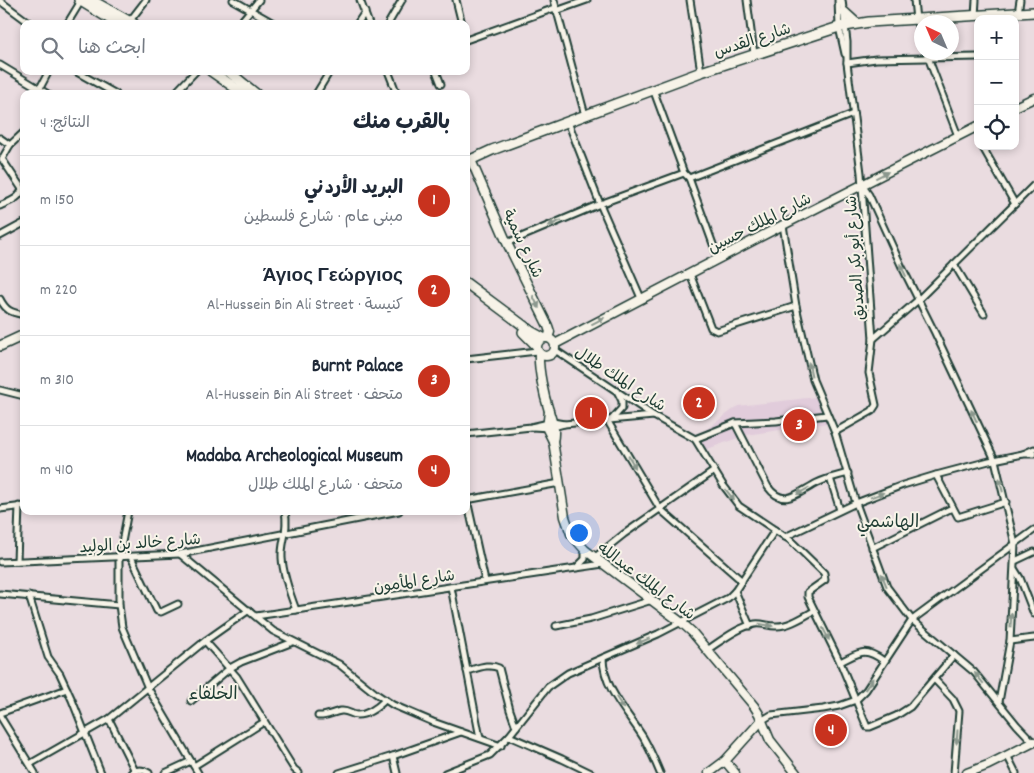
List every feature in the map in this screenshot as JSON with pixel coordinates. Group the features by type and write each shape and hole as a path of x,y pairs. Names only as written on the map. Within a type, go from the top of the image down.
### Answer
{"main road":[{"path":"91,0 127,20"},
{"path":"80,1 111,20"},
{"path":"844,12 856,23"},
{"name":"شارع القدس","path":"989,15 1034,12"},
{"name":"شارع القدس","path":"959,17 974,16"},
{"name":"شارع القدس","path":"470,158 653,89 842,26 856,23 914,20"},
{"path":"216,75 238,90"},
{"path":"233,75 251,90"},
{"path":"1019,105 1034,98"},
{"name":"شارع الملك حسين","path":"541,345 548,356 555,347 641,298 974,128"},
{"name":"شارع سمية","path":"470,163 548,326 550,332 541,345"},
{"path":"470,287 532,332 541,345 539,364 549,411 550,425"},
{"path":"470,293 541,345"},
{"path":"0,346 20,337"},
{"path":"541,345 553,340 555,347"},
{"name":"شارع الملك عبدالله","path":"550,425 567,526 571,534 594,558 682,622 754,706 776,750 796,773"},
{"path":"709,773 725,761 761,721"},
{"path":"967,773 988,765 1034,742"},
{"path":"725,761 735,773"}],"street":[{"path":"134,20 146,0"},
{"path":"233,0 268,20"},
{"path":"242,20 259,0"},
{"path":"360,0 368,20"},
{"path":"390,20 402,0"},
{"path":"456,0 461,20"},
{"path":"554,0 584,115"},
{"path":"470,39 587,0"},
{"path":"690,0 701,72"},
{"path":"747,0 754,54"},
{"name":"شارع أبو بكر الصديق","path":"835,432 875,409 876,402 869,373 873,339 862,186 838,0"},
{"name":"شارع أبو بكر الصديق","path":"842,0 844,12 842,26"},
{"path":"914,0 916,15"},
{"path":"975,15 976,0"},
{"path":"1018,13 1020,0"},
{"path":"0,1 26,20"},
{"path":"69,20 80,1"},
{"path":"360,20 365,12"},
{"path":"847,61 914,56"},
{"path":"959,56 974,57"},
{"path":"929,60 958,136"},
{"path":"0,65 43,90"},
{"path":"40,88 47,75"},
{"path":"82,75 109,90"},
{"path":"178,90 192,75"},
{"path":"318,90 328,75"},
{"path":"390,75 395,90"},
{"path":"438,75 441,84"},
{"path":"653,89 684,173 689,178 718,258"},
{"path":"689,178 853,114"},
{"path":"568,122 600,204 641,298"},
{"path":"20,136 10,145 1,160 20,186"},
{"path":"0,138 10,145"},
{"path":"984,150 1015,204"},
{"path":"507,243 600,204 684,173"},
{"path":"873,339 918,300 1034,185"},
{"path":"862,186 869,194 995,460 1016,544 1010,641 999,702"},
{"path":"0,206 18,196 20,192"},
{"path":"0,236 20,225"},
{"path":"783,225 796,306 812,380 835,432 856,503 887,587 912,620 974,672 1034,742"},
{"path":"954,264 984,314"},
{"path":"690,274 711,328 714,331 796,306"},
{"path":"0,299 4,308 9,312 20,314"},
{"path":"470,358 541,345"},
{"name":"شارع الملك طلال","path":"555,347 654,416 695,439"},
{"path":"0,390 20,395"},
{"path":"610,420 622,408 622,401 618,392"},
{"path":"827,415 776,421 735,423 695,439 723,485 739,506 785,537 824,573 825,578 823,582 808,592 808,597 840,662 865,725 870,728 903,712 935,680 954,655"},
{"path":"470,434 654,416"},
{"path":"610,420 660,509 742,581"},
{"path":"735,423 768,486 776,495 782,498 791,497 815,484 848,472"},
{"path":"1023,454 1028,450 1034,449"},
{"path":"785,537 856,503 936,475 1023,454 1034,454"},
{"path":"594,558 624,534 714,471"},
{"path":"936,475 952,508 956,515 960,517 1006,502"},
{"path":"830,478 840,510"},
{"path":"470,499 560,483"},
{"path":"0,509 20,506"},
{"path":"872,548 952,508"},
{"path":"470,514 484,581"},
{"path":"17,561 21,515"},
{"path":"127,515 120,558 118,605 122,627 148,688 198,773"},
{"path":"286,515 286,534 282,552 283,564 296,610"},
{"name":"شارع خالد بن الوليد","path":"0,562 180,554 379,515"},
{"path":"445,773 490,756 501,746 540,696 556,680 703,612 728,598 742,581 775,530"},
{"path":"761,721 771,715 839,706 856,700 866,690 912,620 1034,530"},
{"path":"577,567 585,559 585,550"},
{"path":"1015,560 1034,552"},
{"path":"180,554 280,636 339,664 385,700 410,713 501,746"},
{"path":"131,557 157,611 161,612 178,604"},
{"name":"شارع المأمون","path":"256,616 603,564"},
{"path":"1015,570 1034,614"},
{"path":"451,587 480,738"},
{"path":"735,591 750,626"},
{"path":"0,594 118,605"},
{"path":"29,596 48,657 60,674 101,773"},
{"path":"556,626 591,619 652,600"},
{"path":"30,764 109,718 205,642 249,610"},
{"path":"707,650 750,626 759,624 782,626 814,610"},
{"path":"1010,641 1034,638"},
{"path":"205,642 230,668 294,769 299,773"},
{"path":"191,701 230,668 250,658 293,642"},
{"path":"840,662 862,652 869,652 884,661"},
{"path":"604,658 604,672 607,680 615,696 643,738 660,773"},
{"path":"467,671 494,665 499,668 516,727"},
{"path":"935,680 953,699 959,711 954,773"},
{"path":"35,773 2,726 0,715 66,689"},
{"path":"318,716 323,717 344,710 356,715 362,714 370,712 385,700"},
{"path":"109,718 133,772 142,770 149,773"},
{"path":"165,773 192,764 264,722"},
{"path":"339,773 461,732"},
{"path":"509,736 591,773"},
{"path":"393,756 397,773"},
{"path":"1007,756 1016,773"}],"shaded area":[{"path":"816,397 827,423 746,435 702,451 693,439 738,406"}],"place":[{"name":"Άγιος Γεώργιος","path":"699,403"},
{"name":"البريد الأردني","path":"591,413"},
{"name":"Burnt Palace","path":"799,425"},
{"name":"Madaba Archeological Museum","path":"831,730"}],"district":[{"name":"الهاشمي","path":"888,521"},
{"name":"الخلفاء","path":"213,693"}]}
